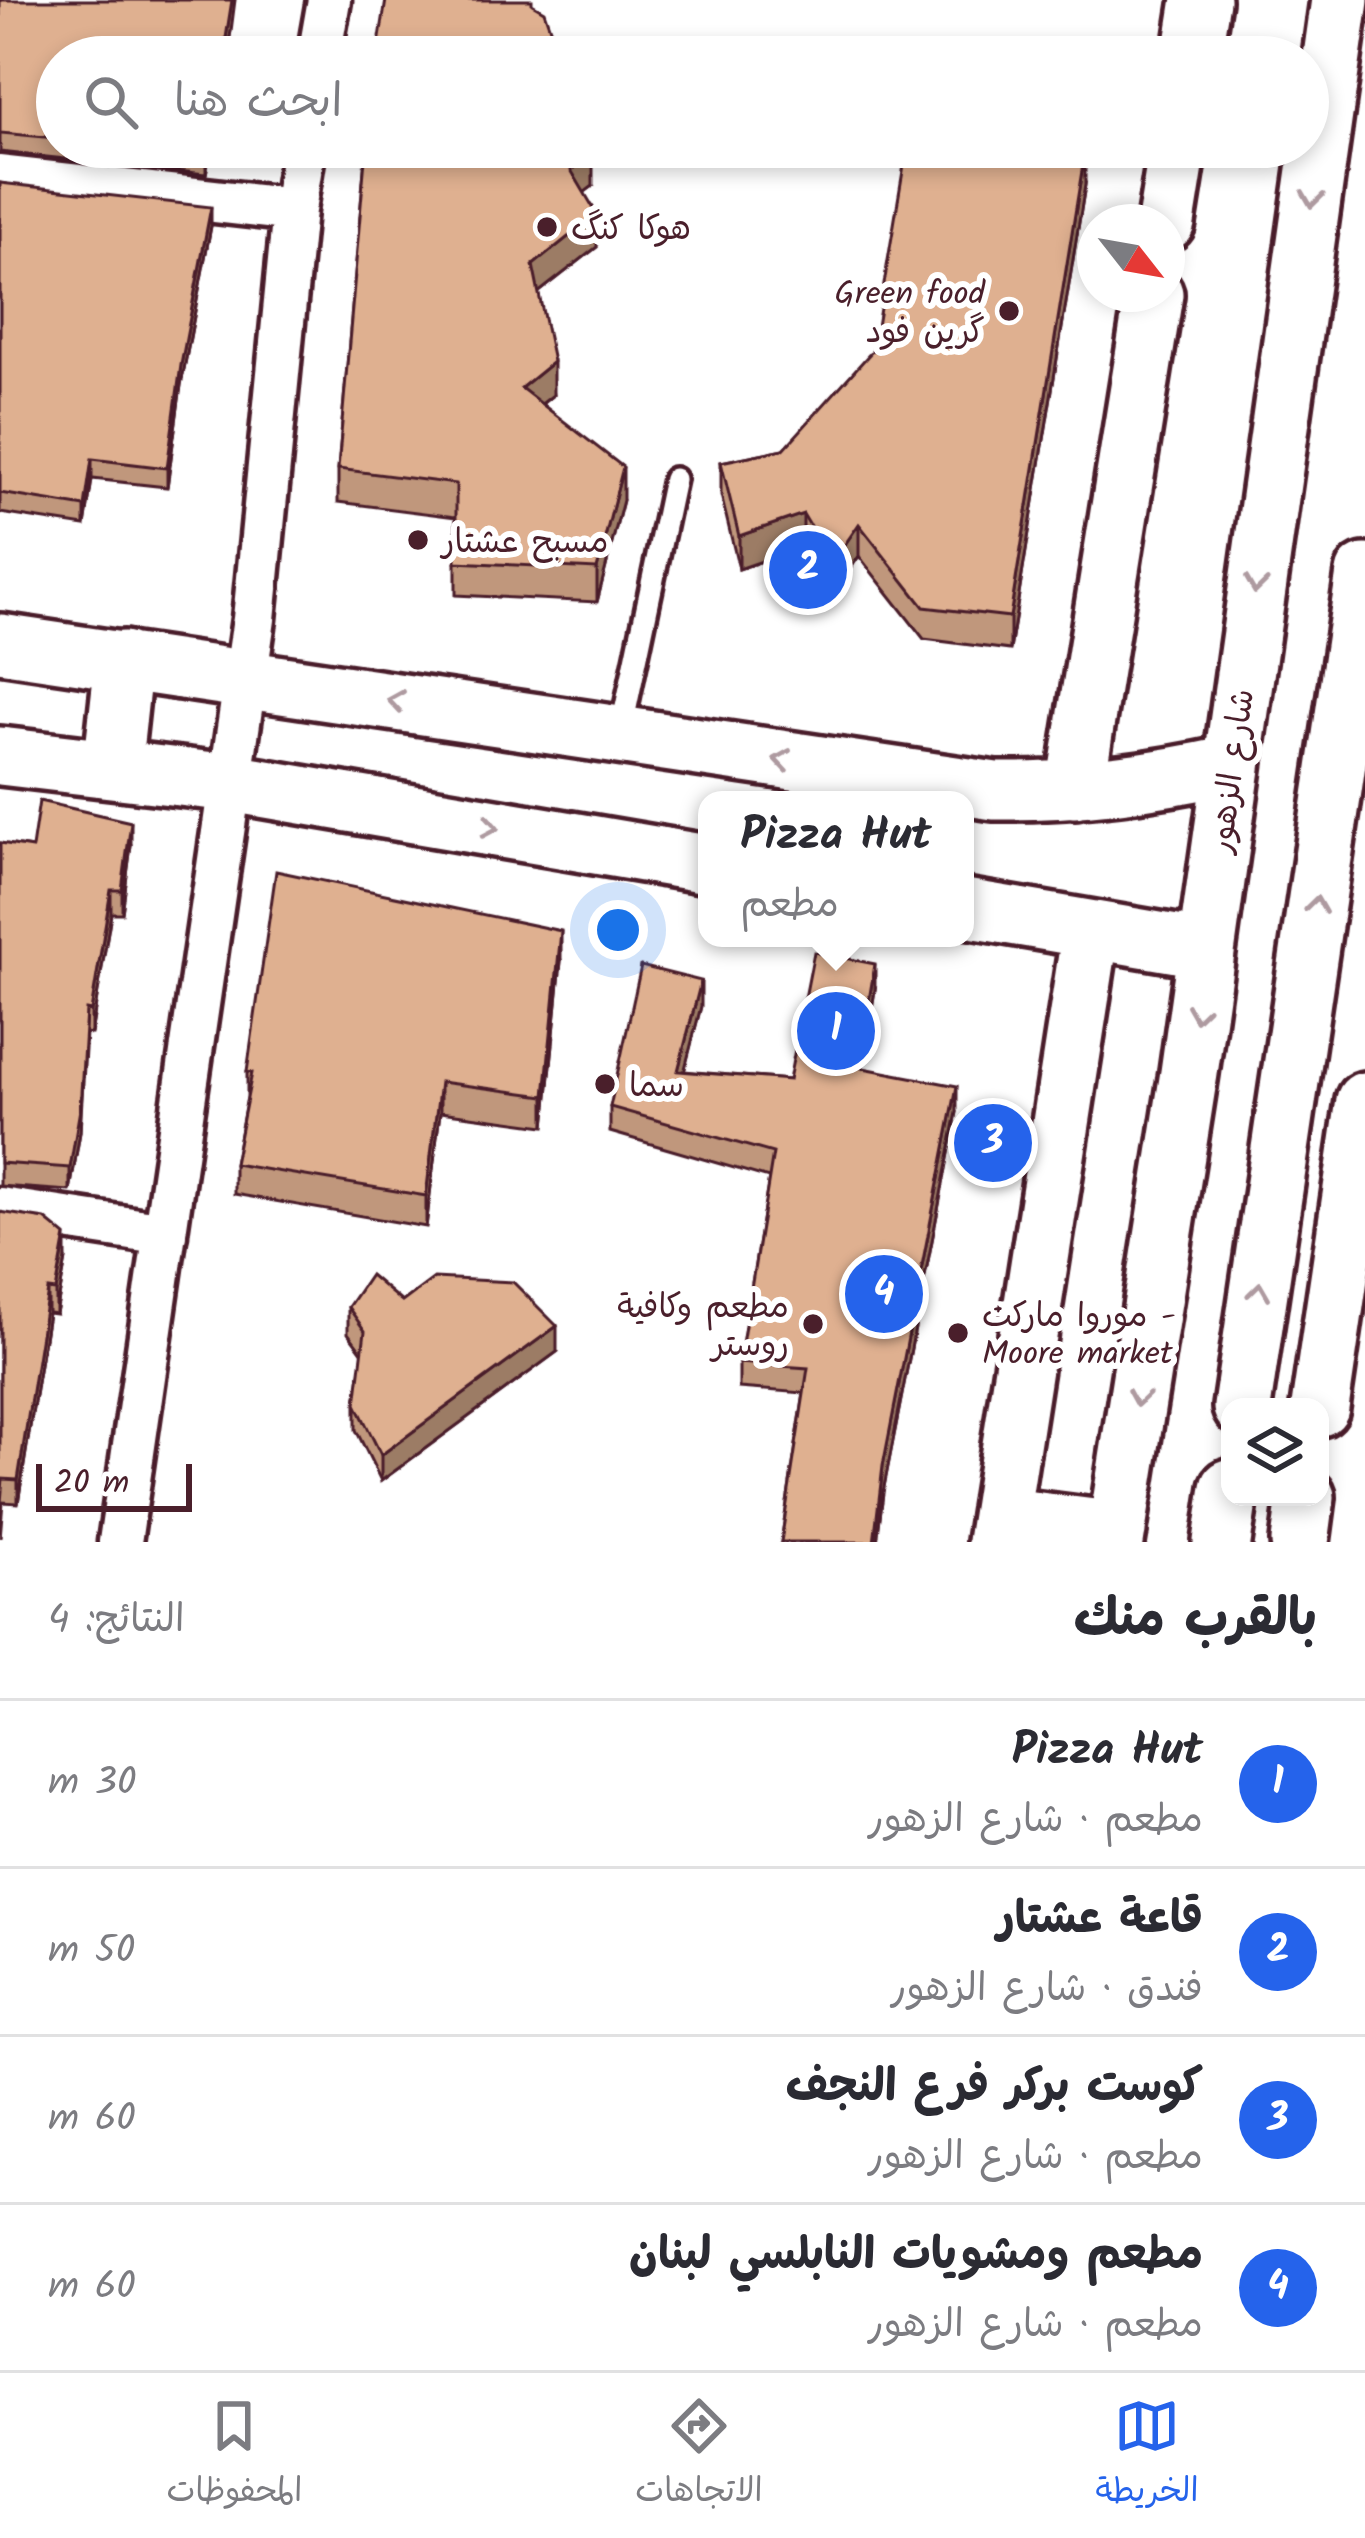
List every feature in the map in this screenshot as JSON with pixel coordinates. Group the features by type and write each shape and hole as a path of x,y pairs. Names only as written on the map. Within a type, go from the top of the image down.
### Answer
{"street":[{"path":"322,36 328,0"},
{"path":"1195,36 1201,0"},
{"name":"شارع الزهور","path":"1329,76 1340,0"},
{"path":"120,1542 245,678 301,168"},
{"path":"1169,204 1175,168"},
{"name":"شارع الزهور","path":"1116,1537 1206,949 1316,168"},
{"path":"0,177 294,210"},
{"path":"1075,789 1151,312"},
{"path":"1243,1398 1365,573"},
{"path":"0,643 995,791 1075,789 1230,765"},
{"path":"112,770 124,661"},
{"path":"0,756 231,783 698,862"},
{"path":"974,910 1206,949"},
{"path":"1091,930 998,1529 1116,1537"},
{"path":"1322,1398 1357,1216 1365,1101"},
{"path":"0,1209 165,1234"},
{"path":"1222,1542 1227,1506"},
{"path":"1300,1542 1305,1506"}],"lane":[{"path":"620,735 674,479"}],"building":[{"path":"0,0 232,0 226,36 36,36 36,136 0,133"},
{"path":"386,0 532,0 544,11 553,36 380,36"},
{"path":"364,168 574,168 597,214 533,265 553,362 521,388 623,467 597,569 456,562 456,484 338,469"},
{"path":"903,168 1082,168 1010,617 924,607 859,524 832,563 803,514 739,536 721,462 784,449 873,350"},
{"path":"0,183 211,207 167,468 92,459 85,507 0,493"},
{"path":"39,801 131,822 122,890 111,890 91,1011 86,1010 80,1109 70,1168 0,1163 0,843 32,848"},
{"path":"276,871 561,931 545,1096 440,1082 426,1196 234,1164 252,1073 247,1072"},
{"path":"814,952 875,964 858,1067 957,1086 883,1466 874,1542 781,1542 808,1368 739,1363 773,1153 610,1107 641,966 701,981 678,1071 789,1080"},
{"path":"0,1212 45,1219 66,1236 56,1291 48,1290 18,1480 3,1479 0,1515"},
{"path":"370,1275 402,1302 434,1278 513,1282 557,1326 381,1455 356,1404 365,1331 348,1307"}],"place":[{"name":"هوكا كنگ","path":"547,227"},
{"name":"Green food گرين فود","path":"1009,311"},
{"name":"مسبح عشتار","path":"418,540"},
{"name":"قاعة عشتار","path":"808,570"},
{"name":"Pizza Hut","path":"836,1031"},
{"name":"سما","path":"605,1084"},
{"name":"كوست بركر فرع النجف","path":"993,1143"},
{"name":"مطعم ومشويات النابلسي لبنان","path":"884,1294"},
{"name":"مطعم وكافية روستر","path":"813,1324"},
{"name":"موروا ماركت - Moore market","path":"958,1333"}]}
